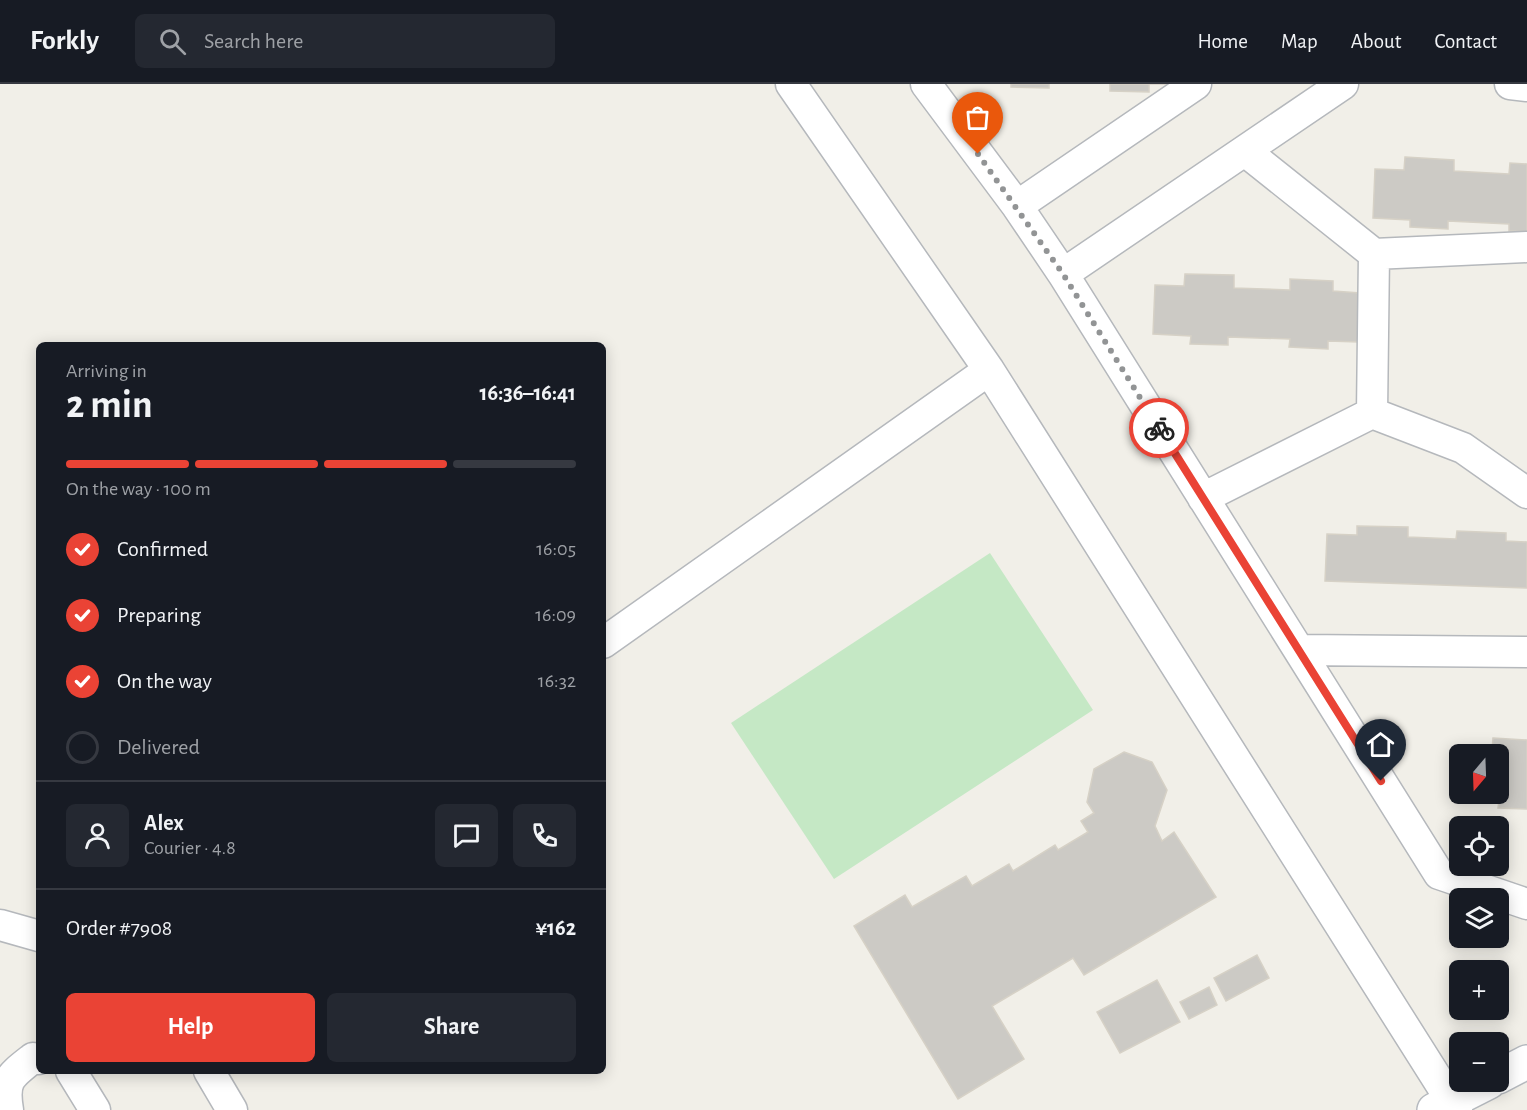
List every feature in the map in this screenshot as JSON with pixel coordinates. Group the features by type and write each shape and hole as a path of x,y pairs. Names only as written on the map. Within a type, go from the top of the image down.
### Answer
{"street":[{"path":"791,84 989,370 1448,1107 1473,1092"},
{"path":"926,84 1017,206 1063,274 1439,874 1527,904"},
{"path":"1017,206 1196,84"},
{"path":"1063,274 1343,84"},
{"path":"1510,84 1527,86"},
{"path":"1245,151 1374,254 1527,247"},
{"path":"1372,413 1374,254"},
{"path":"606,640 989,370"},
{"path":"1203,498 1372,413 1463,448 1527,493"},
{"path":"1299,650 1527,652"},
{"path":"0,925 36,935"},
{"path":"8,1110 5,1089 12,1074 33,1058 36,1058"},
{"path":"1509,1071 1527,1062"},
{"path":"72,1074 95,1110"},
{"path":"211,1074 232,1110"}],"green space":[{"path":"990,553 1093,710 834,879 731,723"}],"building":[{"path":"1011,84 1049,84 1049,88 1011,87"},
{"path":"1110,84 1149,84 1149,92 1110,91"},
{"path":"1405,157 1454,160 1454,171 1509,174 1510,163 1527,164 1527,232 1509,231 1509,224 1448,221 1448,229 1410,227 1410,220 1373,218 1375,169 1404,170"},
{"path":"1185,274 1234,275 1234,288 1290,290 1290,279 1333,281 1333,291 1360,293 1358,342 1328,341 1328,349 1289,347 1290,339 1228,337 1228,345 1190,344 1191,336 1153,334 1155,285 1184,286"},
{"path":"1357,526 1408,527 1408,537 1456,539 1457,531 1506,533 1506,541 1527,542 1527,588 1325,581 1327,534 1357,535"},
{"path":"1493,738 1527,740 1527,809 1498,808 1498,804 1509,804 1509,744 1492,744"},
{"path":"1124,752 1152,762 1167,790 1155,826 1162,841 1174,832 1216,897 1084,975 1073,958 992,1006 1024,1059 958,1099 854,926 905,895 912,907 966,876 972,886 1009,864 1013,871 1055,845 1058,850 1088,832 1081,821 1094,813 1087,802 1094,769"},
{"path":"1257,955 1269,978 1226,1001 1214,978"},
{"path":"1157,980 1180,1022 1120,1053 1097,1012"},
{"path":"1209,987 1217,1005 1189,1019 1180,1002"}],"way so far":[{"path":"978,154 1063,274 1159,428"}],"route":[{"path":"1159,428 1381,781"}]}
